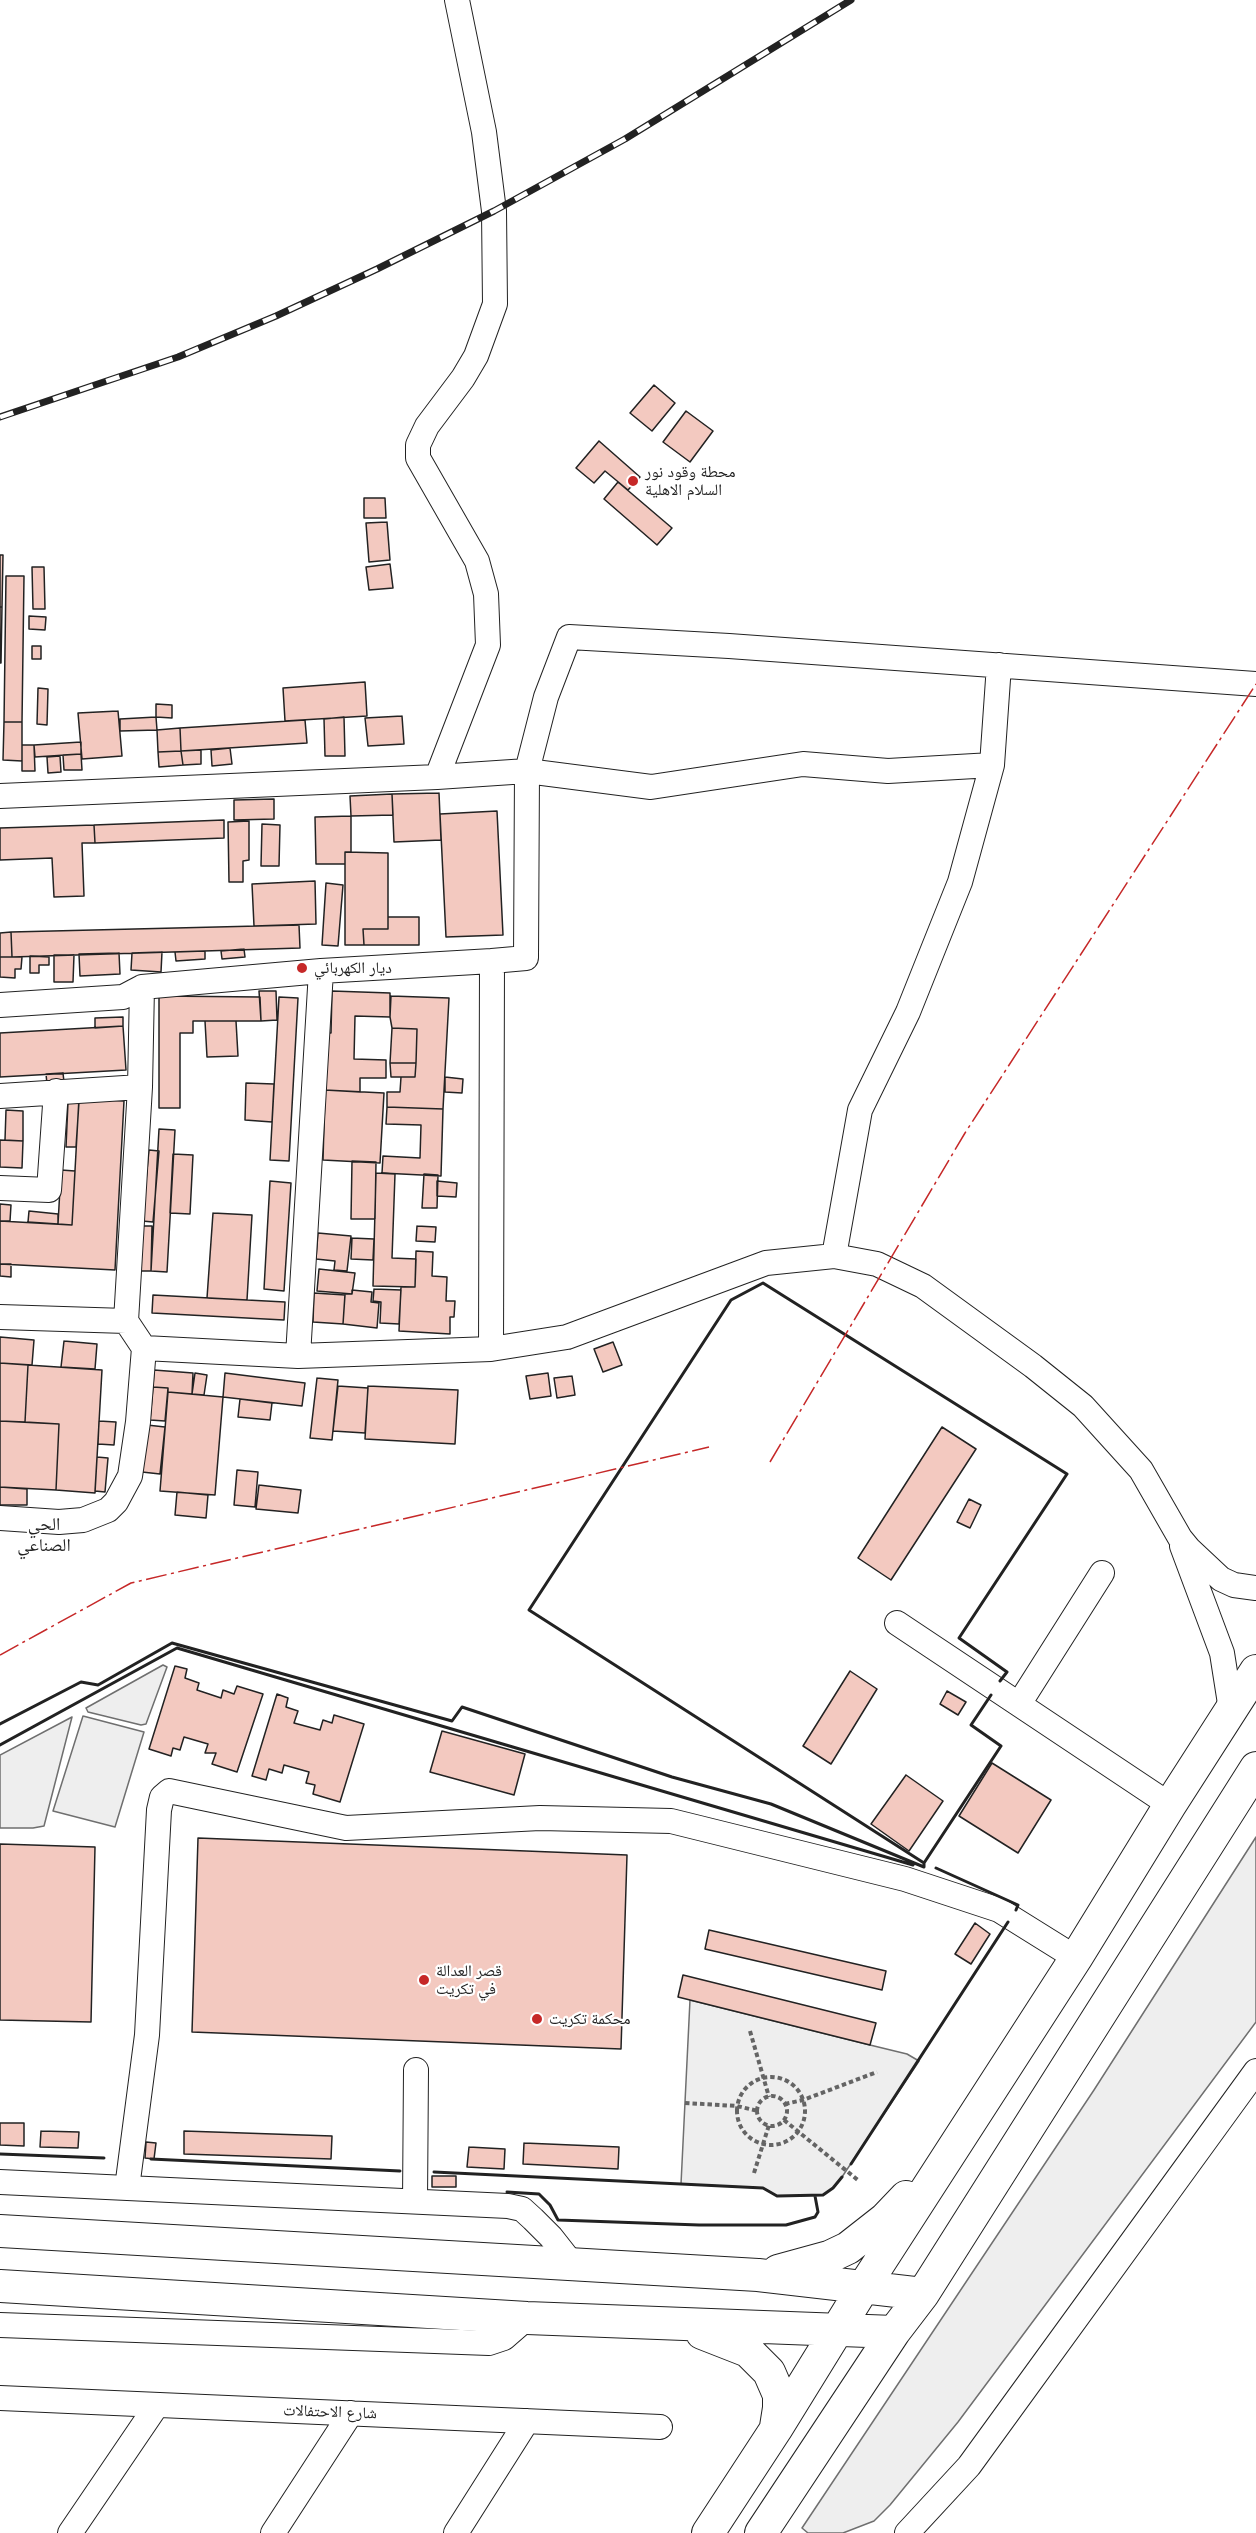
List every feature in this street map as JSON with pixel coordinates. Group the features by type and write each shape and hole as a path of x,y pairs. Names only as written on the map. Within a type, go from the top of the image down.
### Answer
{"main road":[{"path":"708,2533 776,2429 862,2288 1076,1958 1256,1671"},
{"path":"761,2533 894,2332 923,2294 1256,1768"},
{"path":"758,2275 808,2263 848,2248 885,2219 950,2151"},
{"path":"0,2231 758,2275 923,2294"},
{"path":"0,2286 527,2318 894,2332"},
{"path":"673,2325 736,2345 759,2360 769,2372 779,2395 776,2429"}],"street":[{"path":"437,777 488,645 486,594 477,561 418,458 418,445 427,426 463,378 476,356 495,304 496,261 493,200 484,132 456,0"},
{"path":"0,1005 123,997 142,987 526,958 527,771 546,696 569,637 1256,684"},
{"path":"834,1256 860,1110 908,1012 960,882 993,765 999,665"},
{"path":"0,796 527,771 651,787 803,764 888,771 993,765"},
{"path":"491,1349 492,961"},
{"path":"298,1356 321,972"},
{"path":"0,1518 59,1522 83,1520 108,1510 116,1502 130,1476 138,1422 144,1348 126,1321 140,1087 142,987"},
{"path":"0,1096 140,1087"},
{"path":"0,1188 49,1190 56,1091"},
{"path":"144,1348 298,1356 491,1349 567,1337 766,1263 834,1256 877,1264 923,1286 1058,1386 1083,1406 1142,1470 1180,1538 1222,1653 1231,1710"},
{"path":"0,1317 126,1321"},
{"path":"1180,1538 1199,1560 1221,1579 1234,1585 1256,1588"},
{"path":"1019,1704 1102,1573"},
{"path":"897,1623 1170,1805"},
{"path":"127,2188 147,2035 159,1810 162,1797 169,1791 346,1828 540,1818 671,1821 905,1878 999,1910 1076,1958"},
{"path":"415,2201 416,2070"},
{"path":"914,2531 969,2466 1256,2071"},
{"path":"0,2182 508,2206 522,2209 551,2236 573,2265"},
{"path":"0,2325 489,2343 504,2338 527,2318"},
{"name":"شارع الاحتفالات","path":"0,2398 660,2427"},
{"path":"70,2533 157,2405"},
{"path":"273,2533 351,2413"},
{"path":"456,2533 527,2421"}],"path":[{"path":"750,2031 768,2097"},
{"path":"785,2104 803,2100 878,2072"},
{"path":"773,2077 784,2080 794,2086 803,2100 805,2118 798,2132 785,2143 774,2146 763,2145 744,2133 739,2123 737,2106 743,2091 762,2078 773,2077"},
{"path":"768,2097 778,2097 785,2104 787,2113 779,2124 769,2125 761,2120 758,2111 761,2102 768,2097"},
{"path":"685,2103 737,2106 758,2111"},
{"path":"784,2120 859,2181"},
{"path":"754,2173 769,2125"}],"shaded area":[{"path":"163,1665 167,1667 146,1724 141,1725 88,1712 86,1708"},
{"path":"83,1716 144,1732 115,1827 53,1811"},
{"path":"72,1717 44,1826 0,1828 0,1755"},
{"path":"1256,1837 1256,2022 958,2422 890,2505 874,2521 843,2533 808,2533 802,2528 1094,2090"},
{"path":"690,2000 907,2054 919,2061 842,2177 823,2195 777,2196 763,2188 681,2184"}],"building":[{"path":"654,385 675,403 652,431 630,413"},
{"path":"686,411 713,431 690,462 663,442"},
{"path":"599,441 640,477 628,490 605,471 594,483 576,468"},
{"path":"618,482 672,528 657,545 604,499"},
{"path":"364,498 385,498 386,518 364,518"},
{"path":"387,522 390,560 369,562 366,523"},
{"path":"0,555 3,555 2,607 0,607"},
{"path":"390,564 393,588 369,590 366,567"},
{"path":"32,567 44,567 45,609 33,609"},
{"path":"6,576 24,576 22,722 4,722"},
{"path":"0,607 2,607 1,663 0,663"},
{"path":"29,616 46,617 45,630 29,629"},
{"path":"32,646 41,646 41,659 32,659"},
{"path":"365,682 367,716 285,721 283,688"},
{"path":"38,688 48,689 47,725 37,724"},
{"path":"156,704 172,705 172,718 156,717"},
{"path":"118,711 122,756 82,759 78,713"},
{"path":"402,716 404,744 368,746 365,718"},
{"path":"156,717 157,730 120,731 120,719"},
{"path":"344,717 345,756 325,756 324,719"},
{"path":"305,720 307,743 181,751 180,728"},
{"path":"4,722 22,722 22,761 3,760"},
{"path":"180,728 181,751 158,752 157,730"},
{"path":"81,742 81,754 35,757 34,745"},
{"path":"22,745 34,745 35,771 22,771"},
{"path":"230,748 232,764 212,766 211,750"},
{"path":"201,750 201,764 183,765 181,751"},
{"path":"181,751 183,765 159,767 158,752"},
{"path":"81,754 82,770 64,770 63,755"},
{"path":"60,756 61,772 48,773 47,757"},
{"path":"439,793 441,840 394,842 392,794"},
{"path":"392,794 393,815 351,816 350,796"},
{"path":"274,799 274,819 234,820 234,800"},
{"path":"497,811 503,935 446,937 440,814"},
{"path":"351,816 351,852 345,852 345,864 316,864 315,817"},
{"path":"224,820 224,838 95,843 94,825"},
{"path":"249,821 249,860 243,861 243,882 229,882 228,822"},
{"path":"262,824 280,825 279,866 261,866"},
{"path":"94,825 95,843 82,843 84,896 54,897 52,858 0,860 0,828"},
{"path":"345,852 388,853 388,929 363,929 364,945 345,945"},
{"path":"315,881 316,924 254,926 252,884"},
{"path":"326,883 343,885 338,946 322,945"},
{"path":"388,917 419,917 419,945 364,945 363,929 388,929"},
{"path":"299,925 300,948 12,957 11,932"},
{"path":"11,932 12,957 0,957 0,933"},
{"path":"244,949 245,957 222,959 221,951"},
{"path":"205,951 205,959 176,961 175,952"},
{"path":"162,952 161,972 131,970 132,953"},
{"path":"119,953 120,974 80,976 79,954"},
{"path":"54,955 74,955 73,982 54,982"},
{"path":"30,956 49,957 49,965 39,965 39,973 30,973"},
{"path":"0,957 22,957 21,969 15,969 15,978 0,977"},
{"path":"259,991 276,991 277,1020 261,1021"},
{"path":"332,991 390,993 390,1017 355,1016 354,1059 386,1060 386,1078 360,1078 360,1092 325,1090 327,1033 331,1033"},
{"path":"159,996 260,997 261,1021 193,1021 193,1033 180,1033 180,1108 159,1108"},
{"path":"391,996 449,998 443,1109 387,1107 387,1092 400,1092 401,1077 415,1077 416,1063 417,1029 392,1028"},
{"path":"279,997 298,998 289,1161 270,1160"},
{"path":"123,1017 123,1026 95,1028 95,1018"},
{"path":"205,1021 236,1021 238,1056 207,1057"},
{"path":"123,1026 126,1070 0,1077 0,1033"},
{"path":"392,1028 417,1029 416,1063 390,1063"},
{"path":"390,1063 416,1063 415,1077 391,1077"},
{"path":"63,1073 64,1082 47,1084 46,1074"},
{"path":"445,1077 463,1079 462,1093 445,1092"},
{"path":"246,1083 274,1084 272,1122 245,1120"},
{"path":"325,1090 384,1093 380,1163 323,1160"},
{"path":"79,1098 124,1101 115,1270 0,1264 0,1221 72,1225"},
{"path":"68,1102 79,1102 76,1147 66,1147"},
{"path":"387,1107 443,1109 441,1176 382,1173 383,1156 420,1158 421,1125 386,1124"},
{"path":"6,1110 23,1111 23,1141 5,1140"},
{"path":"159,1129 175,1130 167,1272 151,1271"},
{"path":"0,1140 23,1141 22,1168 0,1167"},
{"path":"149,1150 159,1151 153,1222 142,1221"},
{"path":"173,1154 193,1155 190,1214 170,1213"},
{"path":"352,1161 376,1162 375,1219 351,1219"},
{"path":"61,1170 75,1171 72,1225 58,1224"},
{"path":"376,1173 395,1174 392,1258 416,1259 415,1287 373,1286"},
{"path":"424,1174 438,1175 437,1208 422,1208"},
{"path":"270,1181 291,1183 284,1291 264,1289"},
{"path":"437,1181 457,1183 456,1197 437,1196"},
{"path":"0,1204 11,1205 10,1221 0,1221"},
{"path":"29,1211 58,1214 58,1224 28,1222"},
{"path":"213,1213 252,1215 247,1300 207,1298"},
{"path":"142,1226 152,1226 151,1271 141,1271"},
{"path":"417,1226 436,1227 435,1242 416,1241"},
{"path":"318,1233 351,1236 347,1271 334,1270 335,1261 316,1259"},
{"path":"352,1238 374,1239 373,1260 351,1259"},
{"path":"416,1251 433,1252 432,1276 447,1277 446,1301 455,1301 454,1317 450,1317 450,1334 399,1331 401,1287 415,1287"},
{"path":"0,1264 11,1264 11,1277 0,1276"},
{"path":"319,1269 355,1273 352,1294 317,1291"},
{"path":"374,1289 401,1290 399,1324 380,1323 381,1302 373,1301"},
{"path":"352,1290 372,1292 371,1302 379,1303 377,1328 343,1324 345,1294 352,1294"},
{"path":"314,1293 345,1295 343,1324 313,1322"},
{"path":"153,1295 285,1302 284,1320 152,1313"},
{"path":"0,1337 34,1340 32,1365 0,1363"},
{"path":"64,1341 97,1344 95,1369 61,1367"},
{"path":"613,1342 622,1365 603,1372 594,1349"},
{"path":"0,1363 28,1365 25,1422 0,1421"},
{"path":"28,1365 102,1370 95,1493 56,1490 59,1424 25,1422"},
{"path":"154,1370 193,1373 192,1394 168,1392 168,1388 153,1387"},
{"path":"195,1373 207,1375 204,1395 192,1394"},
{"path":"225,1373 305,1383 302,1406 223,1397"},
{"path":"548,1373 551,1396 530,1399 526,1376"},
{"path":"572,1376 575,1395 557,1398 554,1378"},
{"path":"317,1378 338,1380 332,1440 310,1438"},
{"path":"338,1386 368,1388 365,1433 333,1431"},
{"path":"368,1386 458,1390 455,1444 365,1439"},
{"path":"153,1387 168,1388 165,1421 150,1420"},
{"path":"168,1392 223,1397 215,1495 160,1491"},
{"path":"240,1399 272,1403 270,1420 238,1417"},
{"path":"0,1421 59,1424 56,1490 0,1487"},
{"path":"99,1421 116,1422 114,1445 98,1444"},
{"path":"147,1425 165,1427 160,1474 142,1472"},
{"path":"942,1427 976,1449 891,1580 858,1558"},
{"path":"97,1457 108,1458 105,1492 95,1491"},
{"path":"237,1470 258,1472 255,1507 234,1505"},
{"path":"259,1485 301,1490 298,1513 256,1509"},
{"path":"0,1487 27,1489 27,1505 0,1505"},
{"path":"177,1492 208,1495 206,1518 175,1515"},
{"path":"969,1499 981,1505 970,1528 957,1522"},
{"path":"175,1666 187,1669 185,1678 199,1683 197,1690 221,1698 223,1690 234,1694 237,1686 263,1694 237,1772 212,1764 216,1753 205,1753 208,1744 184,1737 180,1750 173,1748 171,1756 149,1749"},
{"path":"850,1671 877,1689 831,1764 803,1746"},
{"path":"947,1691 966,1702 958,1715 940,1704"},
{"path":"277,1694 288,1698 286,1707 298,1711 294,1723 320,1730 323,1720 332,1723 334,1715 364,1724 340,1802 313,1794 315,1785 306,1783 309,1772 284,1765 282,1773 269,1769 266,1780 252,1776"},
{"path":"442,1731 525,1754 514,1795 430,1772"},
{"path":"992,1763 1051,1800 1018,1853 959,1816"},
{"path":"906,1775 943,1801 909,1851 871,1824"},
{"path":"198,1838 627,1855 621,2049 192,2032"},
{"path":"0,1844 95,1847 91,2022 0,2020"},
{"path":"975,1923 990,1934 971,1964 955,1954"},
{"path":"709,1930 886,1971 882,1990 705,1949"},
{"path":"683,1975 876,2023 870,2045 678,1997"},
{"path":"0,2123 24,2123 24,2146 0,2145"},
{"path":"41,2131 79,2132 78,2148 40,2147"},
{"path":"184,2131 332,2136 331,2159 184,2154"},
{"path":"146,2142 156,2143 154,2159 145,2158"},
{"path":"524,2143 619,2147 618,2169 523,2164"},
{"path":"469,2147 505,2149 504,2169 467,2167"},
{"path":"432,2176 456,2176 456,2187 432,2187"}],"railway":[{"path":"0,417 178,357 276,316 377,269 494,211 625,139 851,0"}],"wall":[{"path":"991,1695 971,1725 1001,1746 924,1863 529,1610 731,1300 763,1283 1067,1474 959,1638 1007,1672 1000,1681"},
{"path":"0,1724 81,1682 98,1685 172,1643 452,1721 462,1707 672,1777 771,1804 924,1867 924,1863"},
{"path":"0,1745 177,1648 913,1865"},
{"path":"936,1868 1018,1905 1016,1910"},
{"path":"851,2164 1008,1922"},
{"path":"0,2154 104,2158"},
{"path":"151,2159 400,2171"},
{"path":"434,2172 763,2188 777,2196 823,2195 842,2177"},
{"path":"507,2192 539,2194 550,2205 558,2220 699,2225 786,2225 815,2217 818,2212 815,2196"}],"power":[{"path":"770,1462 965,1133 1256,684"},
{"path":"0,1655 131,1583 709,1447"}],"place":[{"name":"محطة وقود نور السلام الاهلية","path":"633,481"},
{"name":"ديار الكهربائي","path":"302,968"},
{"name":"قصر العدالة في تكريت","path":"424,1980"},
{"name":"محكمة تكريت","path":"537,2019"}],"district":[{"name":"الحي الصناعي","path":"44,1535"}]}
